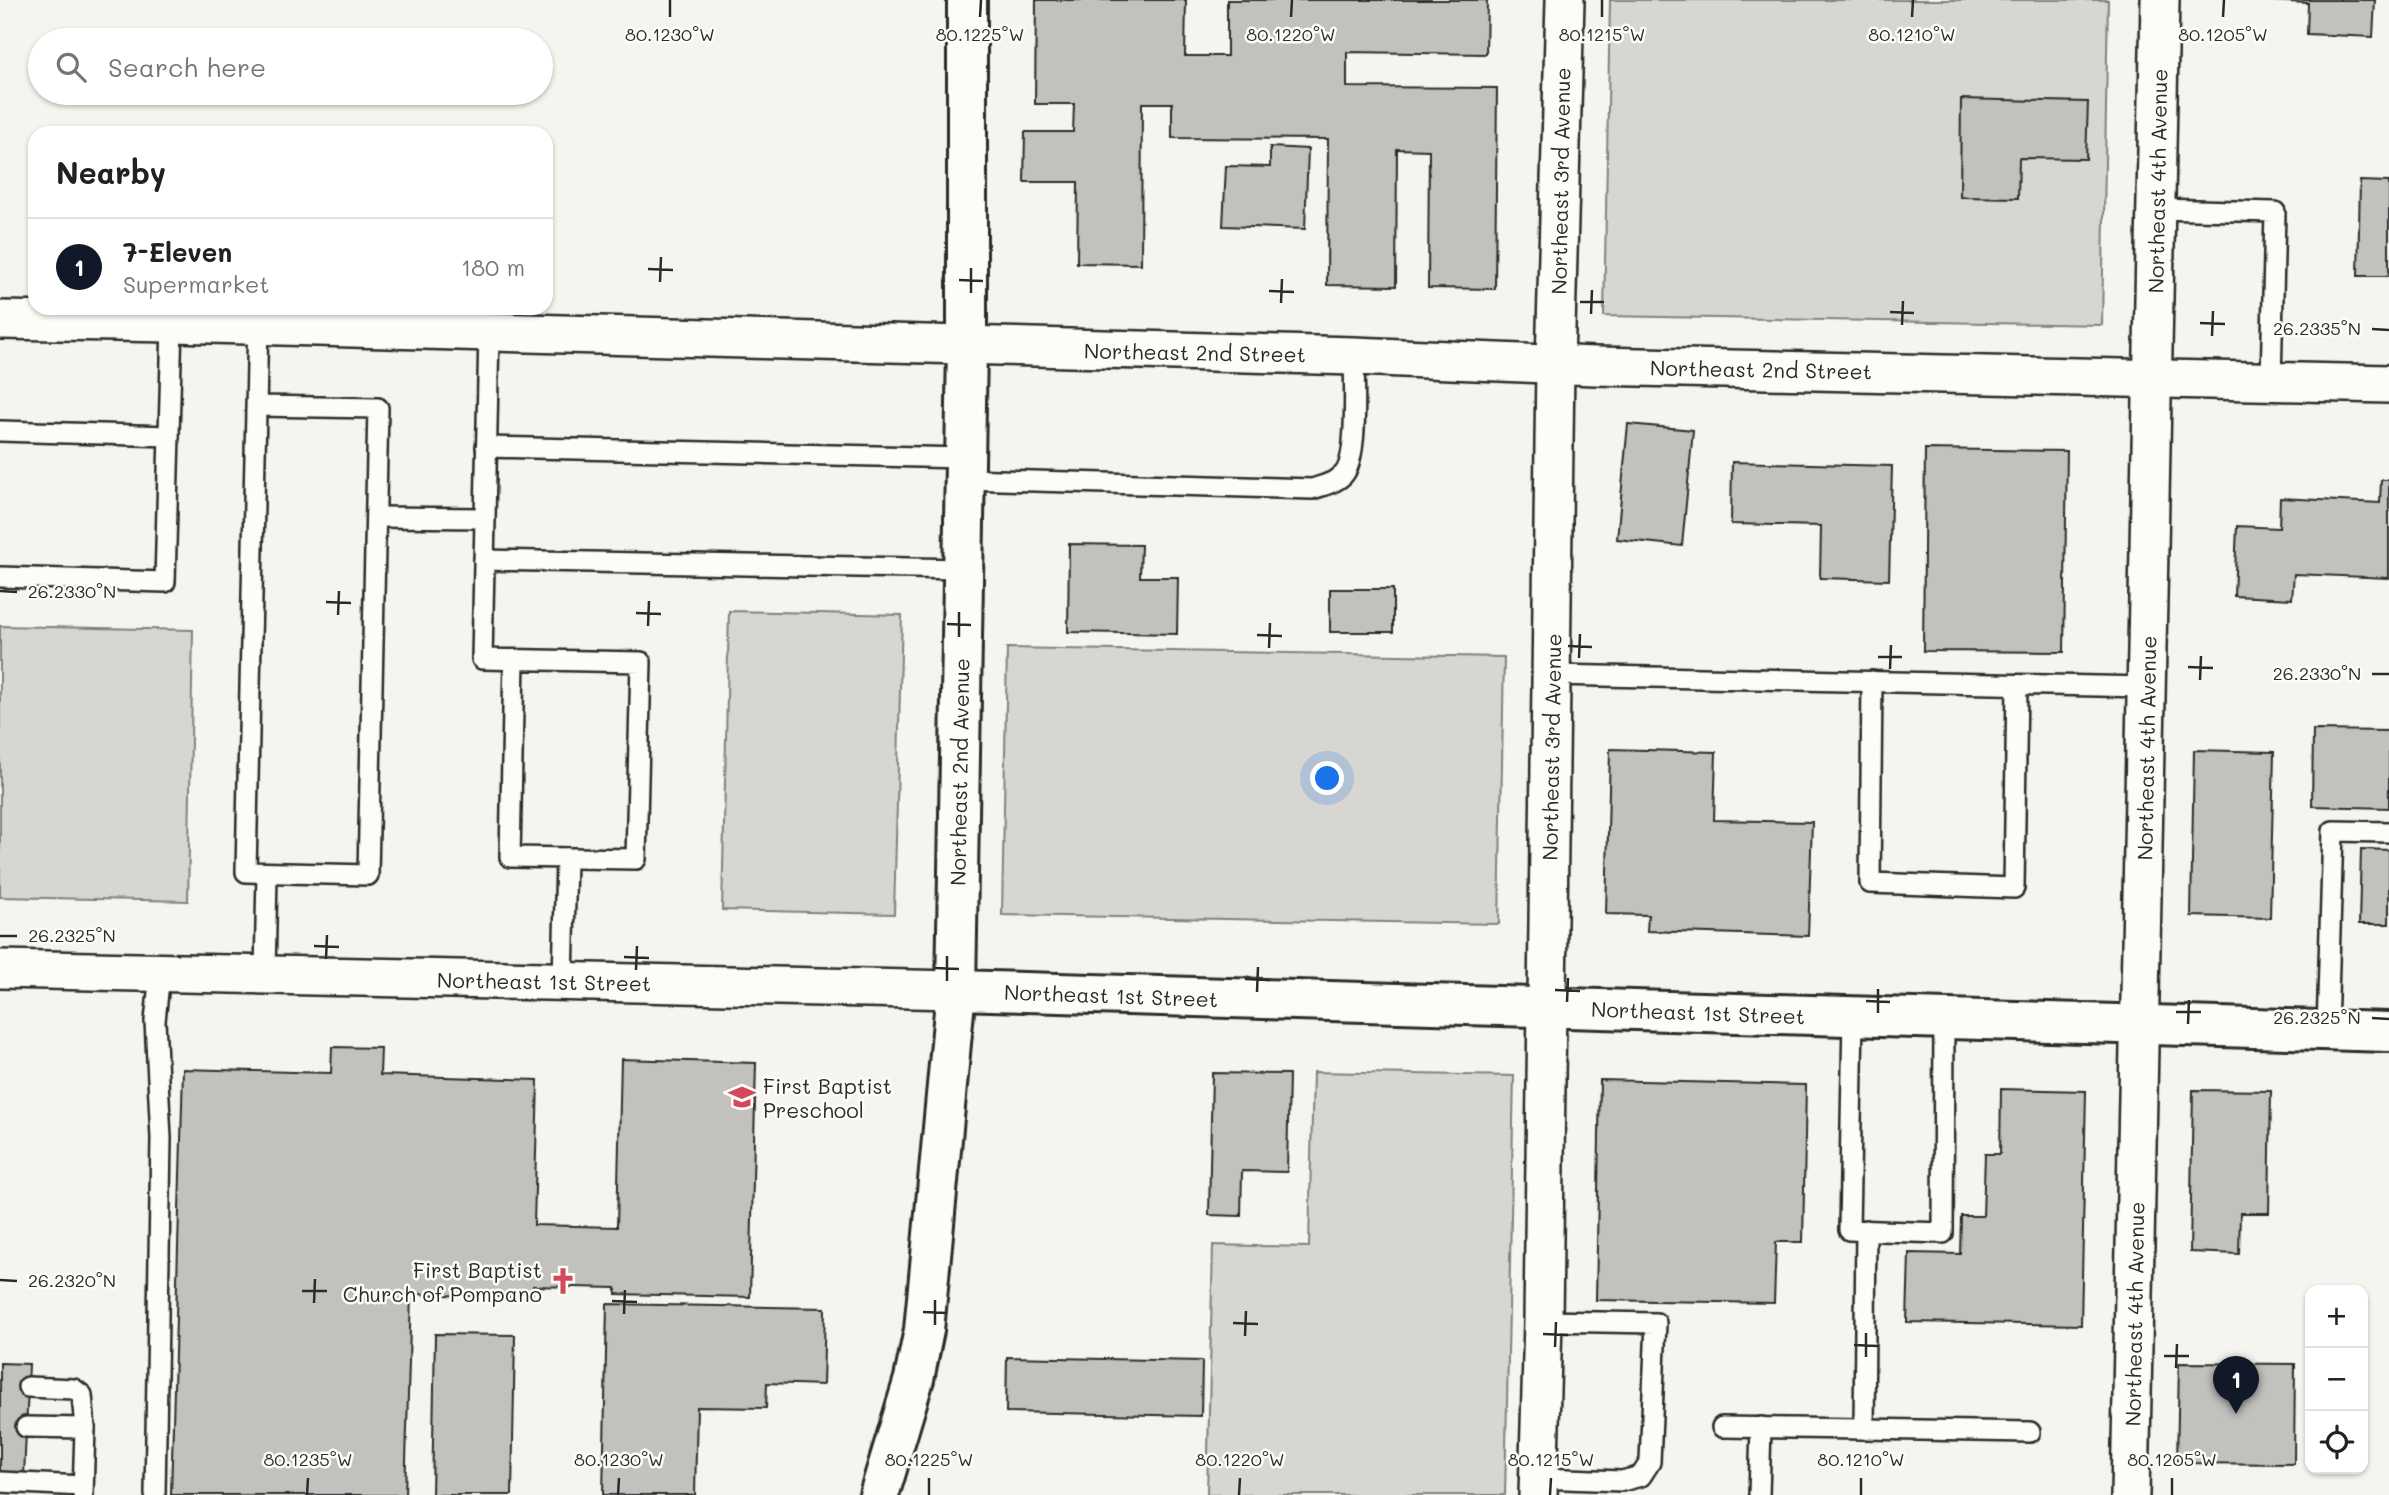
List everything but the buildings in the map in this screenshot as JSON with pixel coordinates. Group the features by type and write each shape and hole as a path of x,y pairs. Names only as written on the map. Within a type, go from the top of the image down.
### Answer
{"street":[{"name":"Northeast 2nd Avenue","path":"879,1495 914,1379 924,1329 956,990 967,346 967,0"},
{"name":"Northeast 3rd Avenue","path":"1538,1487 1543,1321 1555,364 1565,0"},
{"name":"Northeast 4th Avenue","path":"2130,1495 2160,0"},
{"name":"Northeast 2nd Street","path":"0,320 172,323 258,316 489,332 1555,364 2389,384"},
{"name":"Northeast 1st Street","path":"0,969 956,990 2389,1032"}],"lane":[{"path":"2156,209 2275,212 2271,381"},
{"path":"256,406 378,408 368,875 246,872 256,406 258,316"},
{"path":"0,577 165,582 172,323"},
{"path":"489,332 482,659 641,662 636,859 510,857 514,660"},
{"path":"486,447 964,468 1312,489 1343,475 1349,464 1353,447 1354,356"},
{"path":"0,431 169,436"},
{"path":"376,517 485,518"},
{"path":"484,560 963,569"},
{"path":"1551,675 2147,687"},
{"path":"1872,681 1870,883 2014,888 2017,685"},
{"path":"2327,1030 2333,831 2389,832"},
{"path":"563,981 566,858"},
{"path":"265,975 267,873"},
{"path":"155,1495 161,1138 155,1021 160,973"},
{"path":"1853,1017 1849,1230 1943,1233 1944,1019"},
{"path":"1864,1429 1866,1230"},
{"path":"1538,1487 1622,1481 1642,1476 1650,1462 1656,1323 1543,1321"},
{"path":"0,1482 83,1491 85,1428 82,1395 74,1389 28,1387"},
{"path":"26,1427 85,1428"},
{"path":"1722,1427 2030,1432"},
{"path":"1759,1495 1761,1427"}],"shaded area":[{"path":"1610,0 2108,0 2102,325 1604,316"},
{"path":"729,611 902,615 894,914 722,910"},
{"path":"0,626 193,630 188,901 0,897"},
{"path":"1007,648 1504,657 1499,924 1002,915"},
{"path":"1313,1072 1514,1076 1505,1495 1207,1495 1213,1245 1309,1247"}],"place":[{"name":"First Baptist Preschool","path":"742,1097"},
{"name":"First Baptist Church of Pompano","path":"563,1281"},
{"name":"7-Eleven","path":"2236,1414"}]}
